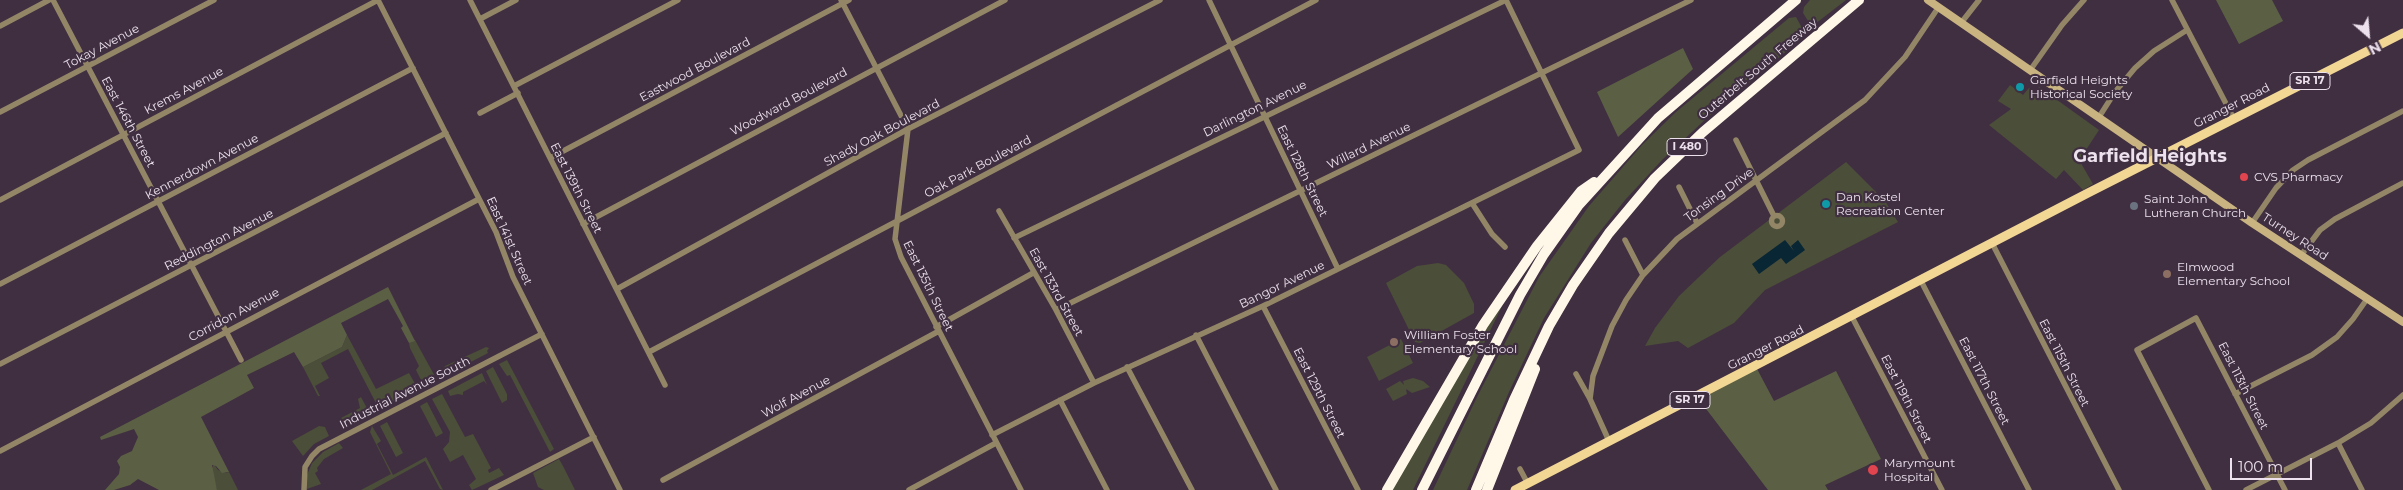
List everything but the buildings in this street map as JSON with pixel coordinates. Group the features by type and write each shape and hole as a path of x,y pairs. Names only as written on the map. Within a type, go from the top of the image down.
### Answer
{"highway":[{"path":"1422,490 1503,326 1532,274 1573,213 1607,172 1658,118 1796,0"},
{"name":"Outerbelt South Freeway","path":"1481,488 1514,400 1550,326 1590,259 1655,178 1703,132 1859,0"},
{"path":"1387,490 1466,352 1517,273 1581,191 1607,172"},
{"path":"1481,488 1492,477 1550,326"}],"main road":[{"name":"Turney Road","path":"1928,0 2031,69 2252,223 2403,322"},
{"name":"Granger Road","path":"1517,490 2403,33"}],"street":[{"path":"0,26 51,0"},
{"name":"East 146th Street","path":"51,0 88,66 241,360"},
{"name":"Tokay Avenue","path":"0,112 214,0"},
{"name":"East 141st Street","path":"378,0 503,246 513,277 620,490"},
{"name":"Krems Avenue","path":"0,200 378,0"},
{"name":"East 139th Street","path":"470,0 665,385"},
{"path":"480,19 516,0"},
{"path":"514,86 678,0"},
{"name":"Woodward Boulevard","path":"583,224 1004,0"},
{"name":"Shady Oak Boulevard","path":"617,289 908,129 1160,0"},
{"name":"East 128th Street","path":"1209,0 1338,269"},
{"name":"Oak Park Boulevard","path":"649,352 1316,0"},
{"path":"1506,0 1541,73"},
{"name":"Darlington Avenue","path":"1014,238 1506,0"},
{"name":"Willard Avenue","path":"1056,310 1691,0"},
{"path":"1961,23 1980,0"},
{"path":"2031,69 2062,24 2084,0"},
{"path":"2172,0 2234,119"},
{"path":"844,1 908,129"},
{"name":"Eastwood Boulevard","path":"550,158 844,1"},
{"name":"Tonsing Drive","path":"1590,399 1593,376 1612,326 1626,300 1643,275 1672,243 1865,100 1905,57 1938,8"},
{"path":"2099,117 2114,92 2135,68 2154,51 2187,30"},
{"name":"Kennerdown Avenue","path":"0,284 413,68"},
{"name":"Bangor Avenue","path":"992,436 1094,383 1263,306 1579,150 1541,73"},
{"path":"480,113 518,94"},
{"path":"2252,223 2276,188 2293,170 2308,160 2403,111"},
{"name":"East 135th Street","path":"908,129 895,239 901,257 937,329 1021,490"},
{"name":"Reddington Avenue","path":"0,364 446,133"},
{"path":"1736,140 1774,216"},
{"path":"2302,254 2320,230 2335,219 2403,183"},
{"path":"1679,188 1698,223"},
{"name":"Corridon Avenue","path":"0,451 479,198"},
{"path":"1472,203 1492,234 1505,247"},
{"name":"East 133rd Street","path":"999,211 1056,310 1094,383"},
{"path":"1625,240 1643,275"},
{"name":"East 115th Street","path":"1992,245 2119,490"},
{"name":"Wolf Avenue","path":"663,480 937,329 1033,272"},
{"name":"East 117th Street","path":"1921,281 2029,490"},
{"path":"2235,394 2312,355 2337,337 2367,299"},
{"name":"East 129th Street","path":"1263,306 1358,490"},
{"name":"East 119th Street","path":"1852,317 1942,490"},
{"name":"East 113th Street","path":"2210,490 2137,350 2196,318 2285,490"},
{"name":"Industrial Avenue South","path":"304,490 305,467 309,459 320,449 542,334"},
{"path":"1196,335 1276,490"},
{"path":"1127,367 1192,490"},
{"path":"1576,374 1590,399 1609,441"},
{"path":"2246,490 2338,443 2370,423 2403,395"},
{"path":"1060,400 1107,490"},
{"path":"491,490 594,437"},
{"path":"909,490 996,443"},
{"path":"2338,443 2362,490"},
{"path":"1520,469 1528,484"}],"green space":[{"path":"1810,0 1846,0 1815,24 1810,24 1803,13 1804,7"},
{"path":"2216,0 2272,0 2283,21 2239,44"},
{"path":"1796,17 1802,28 1800,40 1708,117 1663,159 1625,200 1591,243 1544,318 1509,392 1467,490 1433,490 1477,397 1539,277 1589,206 1642,145 1676,112 1789,18"},
{"path":"1683,48 1693,69 1618,137 1597,92"},
{"path":"2010,85 2023,95 2029,88 2035,92 2039,87 2099,130 2082,156 2082,165 2093,184 2083,190 2064,170 2056,179 1989,125 2011,109 1998,101"},
{"path":"1846,162 1885,201 1898,222 1765,290 1734,323 1688,348 1678,341 1645,346 1655,328 1679,296 1720,257"},
{"path":"1438,263 1446,265 1464,283 1474,304 1474,313 1420,343 1415,342 1386,283 1417,266"},
{"path":"388,287 415,341 409,343 401,328 403,326 388,299 341,323 347,335 342,347 303,367 294,352 247,375 254,388 201,417 229,472 222,473 216,466 212,465 217,490 159,490 138,479 130,485 114,490 105,490 119,474 120,467 117,461 121,456 132,451 138,437 134,429 101,440 100,437"},
{"path":"1504,302 1413,490 1392,490 1462,365"},
{"path":"347,335 376,389 409,373 418,389 379,409 348,349 321,363 329,378 315,386 320,396 318,396 303,367 342,347"},
{"path":"1401,339 1413,363 1379,381 1367,357"},
{"path":"415,340 437,380 424,386 416,370 419,366 409,343"},
{"path":"486,347 489,348 488,353 446,375 442,372 445,366"},
{"path":"507,360 554,449 550,452 510,375 507,376 499,364"},
{"path":"493,367 507,394 507,400 502,403 486,371"},
{"path":"1756,367 1774,401 1836,371 1881,459 1825,485 1828,490 1768,490 1697,397"},
{"path":"482,373 487,385 484,381 463,392 463,395 450,396 448,391"},
{"path":"1413,378 1423,381 1430,387 1412,393 1406,389 1407,394 1393,401 1386,389 1400,381 1404,385 1403,381"},
{"path":"442,394 465,437 473,434 491,468 488,470 489,473 499,468 504,475 472,490 469,485 476,479 463,455 450,462 443,449 449,442 450,432 432,399"},
{"path":"361,397 370,414 345,427 341,418 360,408 358,399"},
{"path":"427,402 443,433 436,437 420,406"},
{"path":"387,422 403,453 396,457 380,426"},
{"path":"319,426 325,427 329,436 314,444 303,456 292,441"},
{"path":"372,426 381,441 377,444 393,475 426,457 443,490 440,489 425,461 372,490 361,490 391,474 370,432"},
{"path":"339,443 343,448 324,459 317,468 318,471 315,473 321,484 307,489 307,475 312,463 323,452"},
{"path":"559,459 575,490 544,490 538,487 533,473"},
{"path":"214,464 218,470 226,473 229,472 238,490 217,490 211,470"}],"water":[{"path":"1785,240 1794,251 1791,246 1798,240 1805,250 1786,264 1781,258 1759,274 1752,264"}],"place":[{"name":"Garfield Heights Historical Society","path":"2020,87"},
{"name":"CVS Pharmacy","path":"2244,177"},
{"name":"Dan Kostel Recreation Center","path":"1826,204"},
{"name":"Saint John Lutheran Church","path":"2134,206"},
{"name":"Elmwood Elementary School","path":"2167,274"},
{"name":"William Foster Elementary School","path":"1394,342"},
{"name":"Marymount Hospital","path":"1873,470"}],"district":[{"name":"Garfield Heights","path":"2150,157"}]}
